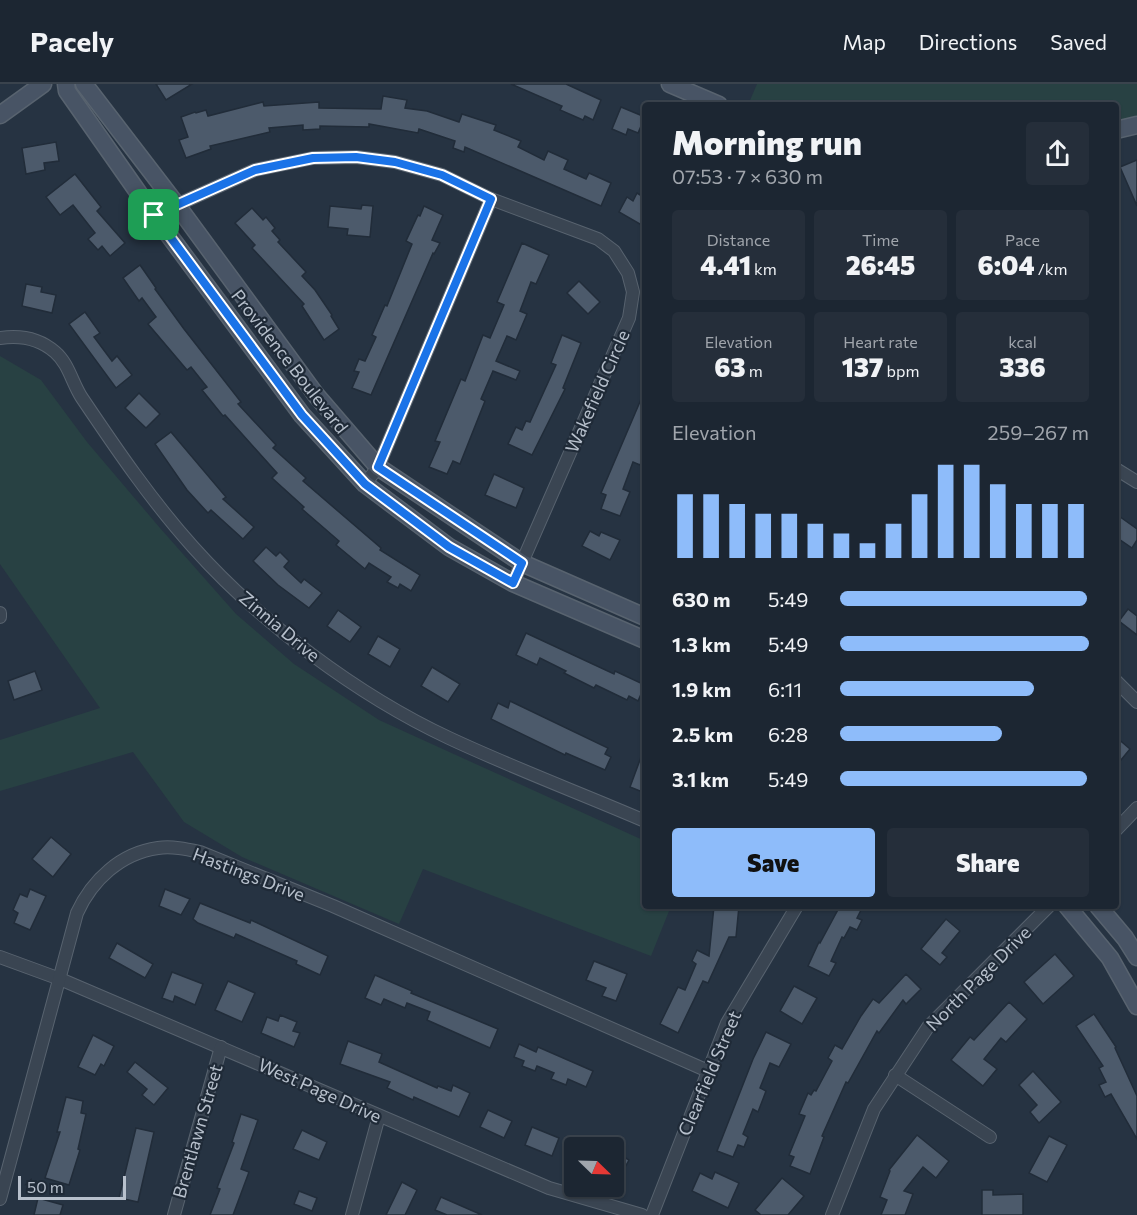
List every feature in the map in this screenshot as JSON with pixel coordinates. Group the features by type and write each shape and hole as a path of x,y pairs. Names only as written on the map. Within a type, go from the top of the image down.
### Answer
{"main road":[{"path":"0,115 43,84"},
{"name":"Providence Boulevard","path":"66,84 67,91 154,215 302,415 365,484 449,547 513,583 642,639"},
{"name":"Providence Boulevard","path":"84,84 176,204 316,395 378,467 522,563 642,616"},
{"path":"670,84 712,102"},
{"path":"1119,129 1137,125"},
{"path":"1069,909 1110,958 1137,1006"},
{"path":"1101,909 1125,938 1137,957"}],"street":[{"name":"Wakefield Circle","path":"154,215 255,170 313,158 345,158 395,162 442,175 491,199 598,239 614,251 628,273 633,292 629,318 513,583"},
{"path":"365,484 378,467 491,199"},
{"name":"Zinnia Drive","path":"0,338 16,335 29,337 55,352 67,367 79,393 155,503 194,548 243,597 311,654 370,694 448,738 642,819"},
{"path":"1119,471 1137,482"},
{"path":"1119,684 1137,702"},
{"path":"1119,828 1137,807"},
{"name":"Hastings Drive","path":"0,1199 77,913 84,898 102,875 133,855 158,848 177,848 200,852 333,906 708,1071"},
{"name":"Clearfield Street","path":"652,1215 727,1023 795,909"},
{"name":"North Page Drive","path":"832,1215 874,1109 927,1027 1046,909"},
{"name":"West Page Drive","path":"0,957 60,979 549,1188 642,1215"},
{"name":"Brentlawn Street","path":"174,1215 221,1047"},
{"path":"895,1075 990,1137"},
{"path":"352,1215 379,1116"}],"green space":[{"path":"757,84 1137,84 1137,116 1119,121 1119,102 749,102"},
{"path":"0,356 41,380 87,442 236,614 294,664 379,720 642,840 642,909 670,909 651,956 423,869 399,924 242,857 184,822 133,752 0,791 0,740 100,708 0,564"}],"building":[{"path":"156,84 192,84 166,100"},
{"path":"511,84 566,84 601,100 593,120 585,116 583,120 560,110 562,106"},
{"path":"383,96 407,100 405,108 427,111 459,122 462,114 496,125 494,130 521,141 518,147 544,160 548,151 568,160 564,169 586,179 589,173 611,183 601,206 465,147 464,152 453,148 455,141 419,129 418,133 369,124 369,127 320,126 320,129 303,130 303,125 269,128 270,132 210,146 211,149 186,158 179,140 188,137 181,117 195,112 206,110 208,116 263,102 264,106 319,102 319,108 381,109"},
{"path":"621,107 642,116 642,124 638,133 628,129 626,135 612,129"},
{"path":"56,142 59,161 44,163 45,170 26,174 22,148"},
{"path":"1137,160 1137,206 1120,167"},
{"path":"75,174 101,207 97,211 125,243 110,256 102,246 98,250 88,239 95,233 73,205 60,215 46,197"},
{"path":"637,193 642,196 642,225 619,212 627,197 633,201"},
{"path":"362,205 373,206 370,237 347,235 348,229 328,227 330,206 361,209"},
{"path":"424,206 443,215 432,240 440,243 433,253 371,395 352,388 359,372 354,371 359,359 365,361 376,337 372,335 385,305 387,306 412,244 406,241"},
{"path":"252,208 263,220 266,217 275,228 272,231 280,240 278,242 306,272 302,276 332,315 339,329 324,340 302,306 304,304 252,248 255,245 235,223"},
{"path":"522,243 549,255 536,284 531,282 520,311 527,314 516,340 507,336 496,361 520,371 516,380 493,371 481,399 485,401 460,464 453,461 447,474 429,467 440,442 435,441 461,379 465,381 483,335 490,338 504,305 497,302"},
{"path":"140,265 184,329 241,402 238,404 276,445 273,448 306,478 303,481 381,548 380,550 420,575 411,591 400,584 398,588 387,582 391,577 369,563 365,569 336,545 339,541 302,509 304,507 272,478 277,473 225,415 223,416 202,390 207,387 191,367 187,370 148,324 156,317 142,298 139,301 123,278"},
{"path":"579,281 600,302 588,314 567,293"},
{"path":"26,284 42,287 41,292 56,295 52,313 22,306"},
{"path":"85,312 100,333 94,337 112,361 117,356 132,375 116,388 69,324"},
{"path":"562,335 581,343 563,388 565,389 532,455 508,444 516,427 522,430 526,421 530,422 556,365 551,363"},
{"path":"139,393 160,414 146,428 125,408"},
{"path":"642,397 642,460 640,465 633,462 623,489 630,492 620,516 601,509 606,495 601,493"},
{"path":"171,432 226,497 223,499 254,527 243,539 211,510 208,513 187,490 155,444"},
{"path":"494,474 524,488 516,508 485,495"},
{"path":"1119,516 1137,529 1137,540 1132,548 1119,539"},
{"path":"590,531 599,536 601,532 620,540 610,560 582,546"},
{"path":"266,547 276,556 280,552 289,561 284,567 301,583 304,579 322,593 309,608 278,585 253,561"},
{"path":"1128,609 1137,616 1137,635 1119,621"},
{"path":"338,610 361,627 350,642 327,626"},
{"path":"526,633 614,674 615,671 642,684 642,692 638,701 629,696 627,700 596,685 594,688 540,658 537,665 516,655"},
{"path":"378,636 400,649 390,667 368,654"},
{"path":"432,667 460,684 448,702 421,686"},
{"path":"35,671 42,690 14,700 8,681"},
{"path":"510,701 608,748 605,754 611,757 605,770 566,753 565,755 491,719 498,703 508,708"},
{"path":"1119,740 1130,749 1119,762"},
{"path":"642,754 642,792 630,787"},
{"path":"51,837 71,854 53,877 32,859"},
{"path":"30,889 46,896 30,930 14,923 18,913 13,910 20,894 27,897"},
{"path":"165,889 190,899 181,915 159,906"},
{"path":"200,903 250,923 251,920 328,956 320,975 296,964 297,961 236,934 234,938 198,923 193,919"},
{"path":"714,909 739,909 736,937 729,937 708,983 703,981 678,1033 660,1024 678,987 685,990 696,964 692,961 697,950 709,956"},
{"path":"838,909 862,909 857,918 862,920 857,930 850,927 844,938 842,937 831,961 836,963 829,976 808,966"},
{"path":"946,919 960,931 942,953 947,957 940,965 921,949"},
{"path":"117,943 153,964 145,978 109,958"},
{"path":"1055,954 1074,976 1043,1004 1024,982"},
{"path":"594,961 627,974 616,1001 602,996 606,988 586,980"},
{"path":"172,972 203,984 195,1005 175,996 173,1002 162,998"},
{"path":"906,974 921,989 906,1004 903,1000 879,1033 877,1031 848,1083 846,1082 822,1136 824,1137 810,1174 790,1166 794,1157 789,1155 805,1116 799,1114 808,1093 811,1095 814,1090 816,1091 832,1061 828,1058 835,1045 842,1049 873,999 879,1003"},
{"path":"375,975 412,991 411,993 498,1029 490,1048 427,1020 430,1012 407,1003 405,1008 384,999 381,1005 365,998"},
{"path":"228,981 255,993 242,1022 215,1010"},
{"path":"794,986 817,998 802,1024 780,1011"},
{"path":"1009,1002 1027,1019 1006,1042 1001,1038 984,1059 997,1069 983,1086 951,1060 970,1037 974,1040"},
{"path":"1094,1014 1116,1047 1137,1096 1137,1139 1111,1094 1105,1097 1099,1085 1106,1082 1099,1068 1103,1066 1076,1026"},
{"path":"280,1015 297,1022 293,1031 300,1033 294,1047 261,1033 267,1017 278,1021"},
{"path":"766,1032 791,1044 779,1067 770,1063 760,1088 766,1091 758,1112 753,1109 743,1134 748,1137 744,1147 738,1145 733,1157 717,1151"},
{"path":"93,1035 114,1046 104,1066 101,1064 95,1075 78,1067"},
{"path":"348,1041 382,1054 379,1062 437,1088 438,1086 451,1091 453,1085 470,1093 459,1117 387,1088 390,1082 340,1064"},
{"path":"519,1044 536,1052 538,1047 593,1071 586,1087 568,1079 566,1085 551,1079 554,1073 537,1066 535,1071 522,1066 524,1061 514,1057"},
{"path":"135,1062 168,1088 154,1105 142,1095 147,1089 127,1072"},
{"path":"1033,1071 1061,1102 1039,1123 1030,1112 1037,1105 1019,1085"},
{"path":"66,1097 83,1101 81,1113 86,1114 78,1149 80,1150 69,1185 45,1178 60,1132 57,1132"},
{"path":"488,1110 512,1121 504,1138 480,1127"},
{"path":"241,1114 258,1120 241,1169 249,1172 233,1215 210,1215 220,1189 217,1188 234,1143 232,1142"},
{"path":"532,1127 559,1138 552,1156 525,1145"},
{"path":"136,1128 154,1132 138,1202 119,1198"},
{"path":"302,1130 327,1142 319,1160 293,1149"},
{"path":"917,1135 949,1161 936,1178 923,1167 904,1191 913,1194 905,1215 881,1215 887,1200 880,1197 889,1170"},
{"path":"1049,1136 1067,1145 1047,1182 1029,1173"},
{"path":"624,1157 629,1160 624,1169"},
{"path":"715,1172 739,1183 728,1208 692,1191 700,1173 712,1179"},
{"path":"782,1178 804,1196 788,1215 761,1215 755,1210"},
{"path":"402,1182 417,1190 405,1215 386,1215"},
{"path":"982,1190 993,1190 993,1195 1023,1194 1023,1215 982,1215"},
{"path":"299,1191 317,1198 312,1211 294,1204"},
{"path":"441,1197 482,1215 447,1215 435,1210"},
{"path":"38,1198 63,1205 60,1215 34,1215"}],"route":[{"path":"356,157 395,162 442,175 491,199 378,467 522,563 513,583 449,547 365,484 302,415 154,215 255,170 313,158 356,157"}]}
